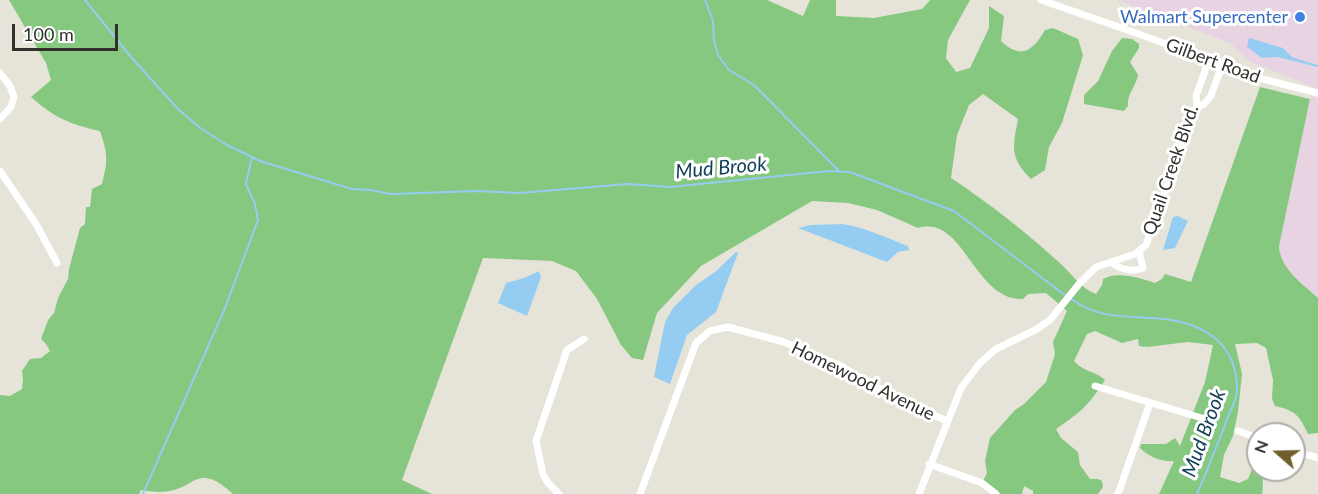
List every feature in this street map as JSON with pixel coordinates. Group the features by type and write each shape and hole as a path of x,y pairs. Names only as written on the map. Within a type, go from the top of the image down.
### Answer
{"street":[{"name":"Gilbert Road","path":"1041,0 1256,77 1318,93"},
{"name":"Quail Creek Blvd.","path":"947,421 961,388 980,363 996,349 1050,320 1083,279 1096,267 1135,254 1146,245 1197,105 1196,96 1209,60"},
{"path":"1197,105 1203,105 1209,100 1222,65"},
{"path":"0,73 14,97 11,107 0,119"},
{"path":"0,171 36,224 57,263"},
{"path":"1110,262 1127,270 1143,268 1139,251"},
{"name":"Homewood Avenue","path":"640,494 696,343 702,336 720,327 741,330 808,351 839,365 899,400 947,421"},
{"path":"559,494 543,474 536,441 567,350 584,339"},
{"path":"1095,386 1205,419"},
{"path":"1118,494 1150,403"},
{"path":"919,494 947,421"},
{"path":"1238,431 1246,434"},
{"path":"929,464 982,483 996,494"}],"shaded area":[{"path":"1118,0 1318,0 1318,89 1249,61 1230,43"},
{"path":"1311,96 1318,98 1318,298 1286,268 1280,257 1279,245"}],"green space":[{"path":"9,0 767,0 803,16 810,0 836,0 836,16 874,18 922,9 930,0 970,0 948,40 946,58 956,72 970,68 989,28 989,6 1004,16 1001,41 1008,47 1026,51 1036,43 1045,30 1053,28 1078,39 1083,55 1062,123 1049,147 1045,170 1031,179 1024,171 1014,151 1018,119 983,94 969,105 957,135 951,178 1021,230 1061,264 1081,285 1096,294 1103,279 1115,276 1129,276 1155,283 1165,274 1191,282 1260,87 1310,99 1279,246 1283,262 1288,269 1318,298 1318,433 1308,434 1306,422 1302,422 1288,410 1275,406 1272,399 1273,380 1266,348 1257,343 1235,344 1242,374 1238,412 1233,436 1224,455 1220,477 1239,483 1246,480 1246,482 1263,482 1262,494 1159,494 1174,461 1160,460 1152,456 1140,448 1141,444 1166,444 1175,438 1180,446 1205,382 1213,345 1188,342 1147,347 1139,346 1138,339 1122,343 1095,331 1087,334 1074,361 1105,380 1084,408 1056,429 1061,438 1078,452 1080,465 1090,479 1102,481 1103,487 1098,494 1033,494 1033,491 1024,486 1022,494 996,494 982,483 987,473 985,461 990,438 1015,410 1046,382 1055,354 1053,342 1067,311 1046,293 1028,294 1023,299 1006,296 992,287 947,233 934,227 918,228 877,210 848,203 812,201 701,266 657,313 643,360 632,358 621,345 597,299 576,271 552,261 483,258 402,480 432,494 233,494 216,481 201,478 183,487 165,492 141,490 139,494 0,494 0,395 10,396 22,389 22,371 30,359 41,358 50,351 41,339 68,279 80,228 85,224 86,207 90,207 92,189 102,184 105,169 105,146 100,131 63,119 31,97 51,80 46,63"},
{"path":"1122,38 1132,39 1139,44 1130,62 1138,75 1129,97 1128,106 1124,111 1084,104 1084,95 1098,81 1112,51"}],"water":[{"path":"1249,38 1283,48 1292,57 1310,63 1310,65 1278,57 1262,58 1247,47"},
{"path":"1178,216 1188,221 1175,248 1163,250 1173,217"},
{"path":"842,224 875,233 908,246 909,250 898,252 887,262 798,228 811,225"},
{"path":"736,252 738,253 716,312 687,335 670,384 654,377 665,322 673,308 696,285 715,272"},
{"path":"539,271 541,277 527,316 498,303 506,283"}],"waterway":[{"name":"Mud Brook","path":"85,0 131,57 178,109 199,127 227,145 260,161 352,189 391,194 477,191 519,193 628,184 670,187 829,171 850,172 954,211 1066,296"},
{"path":"705,0 713,21 714,41 718,55 729,70 754,85 840,172"},
{"path":"1310,64 1318,66"},
{"path":"143,494 225,308 258,220 255,204 246,184 252,157"},
{"name":"Mud Brook","path":"1071,299 1082,306 1105,314 1164,319 1193,326 1206,332 1225,349 1236,375 1237,394 1197,494"}],"place":[{"name":"Walmart Supercenter","path":"1300,17"}]}
